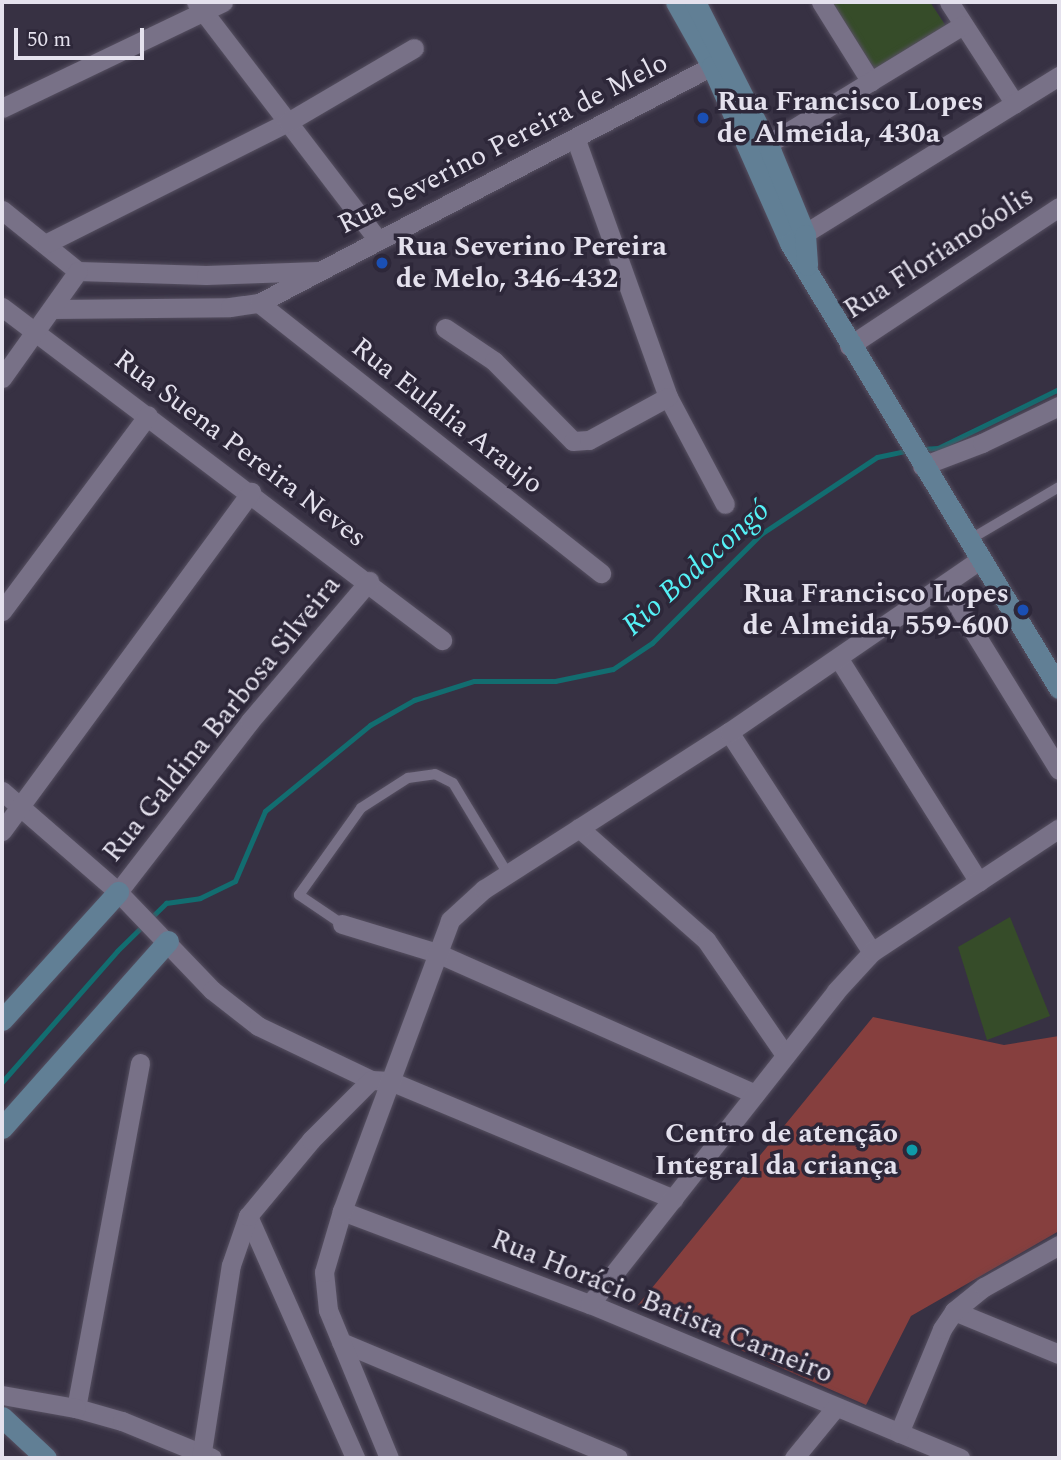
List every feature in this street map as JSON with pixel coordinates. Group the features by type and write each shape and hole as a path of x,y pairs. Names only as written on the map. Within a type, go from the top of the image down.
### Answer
{"main road":[{"path":"676,2 712,66 797,239"},
{"path":"695,2 768,144 807,265 849,346 1059,688"},
{"path":"2,1020 125,899"},
{"path":"2,1128 164,938"},
{"path":"2,1417 46,1458"}],"street":[{"path":"2,108 200,7 223,2"},
{"path":"821,2 871,82"},
{"path":"949,2 1015,104"},
{"path":"200,7 378,240"},
{"path":"768,144 963,25"},
{"path":"47,243 288,122 414,48"},
{"name":"Rua Severino Pereira de Melo","path":"53,309 203,308 259,303 576,140 712,66"},
{"path":"797,239 1059,76"},
{"path":"576,140 668,397 725,504"},
{"name":"Rua Florianoóolis","path":"849,346 1059,207"},
{"path":"2,209 47,243 78,271 2,378"},
{"name":"Rua Severino Pereira de Melo","path":"78,271 206,275 319,271"},
{"name":"Rua Eulalia Araujo","path":"259,303 601,573"},
{"name":"Rua Suena Pereira Neves","path":"2,307 369,581 442,640"},
{"path":"445,328 494,360 567,437 589,440 668,397"},
{"path":"918,458 982,443 1059,406"},
{"path":"2,611 148,415"},
{"path":"2,831 251,492"},
{"path":"389,1458 341,1342 323,1288 380,1080 450,920 464,903 839,659 981,559"},
{"name":"Rua Galdina Barbosa Silveira","path":"125,899 250,721 369,581"},
{"path":"945,585 1059,771"},
{"path":"839,659 979,882"},
{"path":"729,732 872,952"},
{"path":"2,791 125,899 212,990 258,1026 380,1080 673,1199"},
{"path":"579,828 706,940 785,1055"},
{"path":"590,1304 785,1055 872,952 1059,828"},
{"path":"342,924 436,953 755,1094"},
{"path":"76,1408 141,1063"},
{"path":"2,1395 76,1408 205,1457 232,1265 248,1216 311,1140 380,1080"},
{"name":"Rua Horácio Batista Carneiro","path":"342,1211 590,1304 960,1458"},
{"path":"248,1216 355,1458"},
{"path":"899,1433 942,1329 954,1311 984,1287 1059,1245"},
{"path":"954,1311 1059,1354"},
{"path":"341,1342 618,1458"},
{"path":"794,1458 835,1408"}],"lane":[{"path":"969,540 1059,487"},
{"path":"342,924 299,895 361,808 408,778 435,774 453,783 509,875"}],"green space":[{"path":"828,2 930,2 946,26 875,69"},
{"path":"1010,917 1050,1016 987,1040 958,947"}],"building":[{"name":"Centro de atenção Integral da criança","path":"873,1017 1004,1045 1059,1036 1059,1231 911,1316 866,1405 638,1305"}],"waterway":[{"name":"Rio Bodocongó","path":"922,449 938,448 1059,389"},
{"name":"Rio Bodocongó","path":"2,1082 117,951 166,903 200,898 235,881 265,811 370,725 414,700 474,681 555,681 613,669 652,643 761,534 877,457 909,450"}],"place":[{"name":"Rua Francisco Lopes de Almeida, 430a","path":"703,118"},
{"name":"Rua Severino Pereira de Melo, 346-432","path":"382,263"},
{"name":"Rua Francisco Lopes de Almeida, 559-600","path":"1023,610"},
{"name":"Centro de atenção Integral da criança","path":"912,1150"}]}
